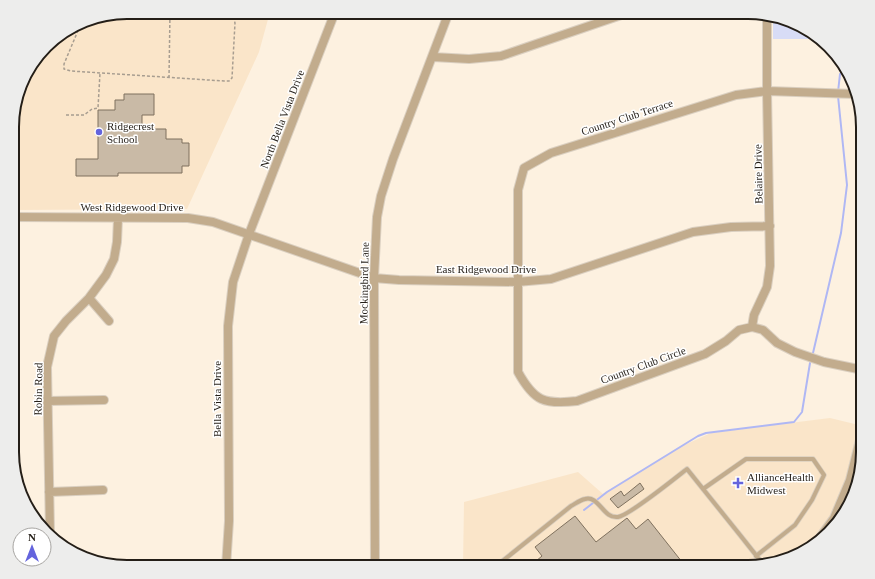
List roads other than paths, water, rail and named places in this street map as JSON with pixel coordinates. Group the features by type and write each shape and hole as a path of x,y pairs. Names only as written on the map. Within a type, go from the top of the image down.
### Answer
{"street":[{"name":"North Bella Vista Drive","path":"249,234 332,19"},
{"name":"Mockingbird Lane","path":"375,560 374,278 377,218 381,196 393,159 447,19"},
{"path":"433,57 470,59 501,56 609,19"},
{"name":"Belaire Drive","path":"752,327 754,315 767,287 770,266 767,21"},
{"name":"Country Club Terrace","path":"517,282 518,190 524,168 551,153 736,94 767,92 850,94"},
{"name":"West Ridgewood Drive","path":"19,217 188,218 213,222 249,234"},
{"name":"Robin Road","path":"50,527 47,367 54,336 66,321 89,298 106,275 114,259 117,242 118,218"},
{"name":"East Ridgewood Drive","path":"249,234 374,278 399,280 517,282 551,279 693,232 731,227 770,226"},
{"name":"Bella Vista Drive","path":"226,560 229,520 228,326 233,282 249,234"},
{"name":"Country Club Circle","path":"517,282 518,372 524,384 534,396 549,402 561,403 577,401 705,354 726,341 739,330 752,327"},
{"path":"89,298 109,321"},
{"path":"752,327 763,330 777,343 795,352 824,362 856,369"},
{"path":"48,401 104,400"},
{"path":"835,515 851,482"},
{"path":"48,492 103,490"}],"lane":[{"path":"703,489 746,459 813,460 824,475 812,500 795,525 756,556"},
{"path":"504,560 571,506 584,498 593,500 613,517 619,517 630,512 687,469 759,559"}],"waterway":[{"path":"838,92 840,74"},
{"path":"813,353 841,233 847,185 838,96"},
{"path":"584,510 607,492 698,436 706,433 794,422 802,412 810,363"}],"place":[{"name":"Ridgecrest School","path":"99,132"},
{"name":"AllianceHealth Midwest","path":"738,483"}]}
